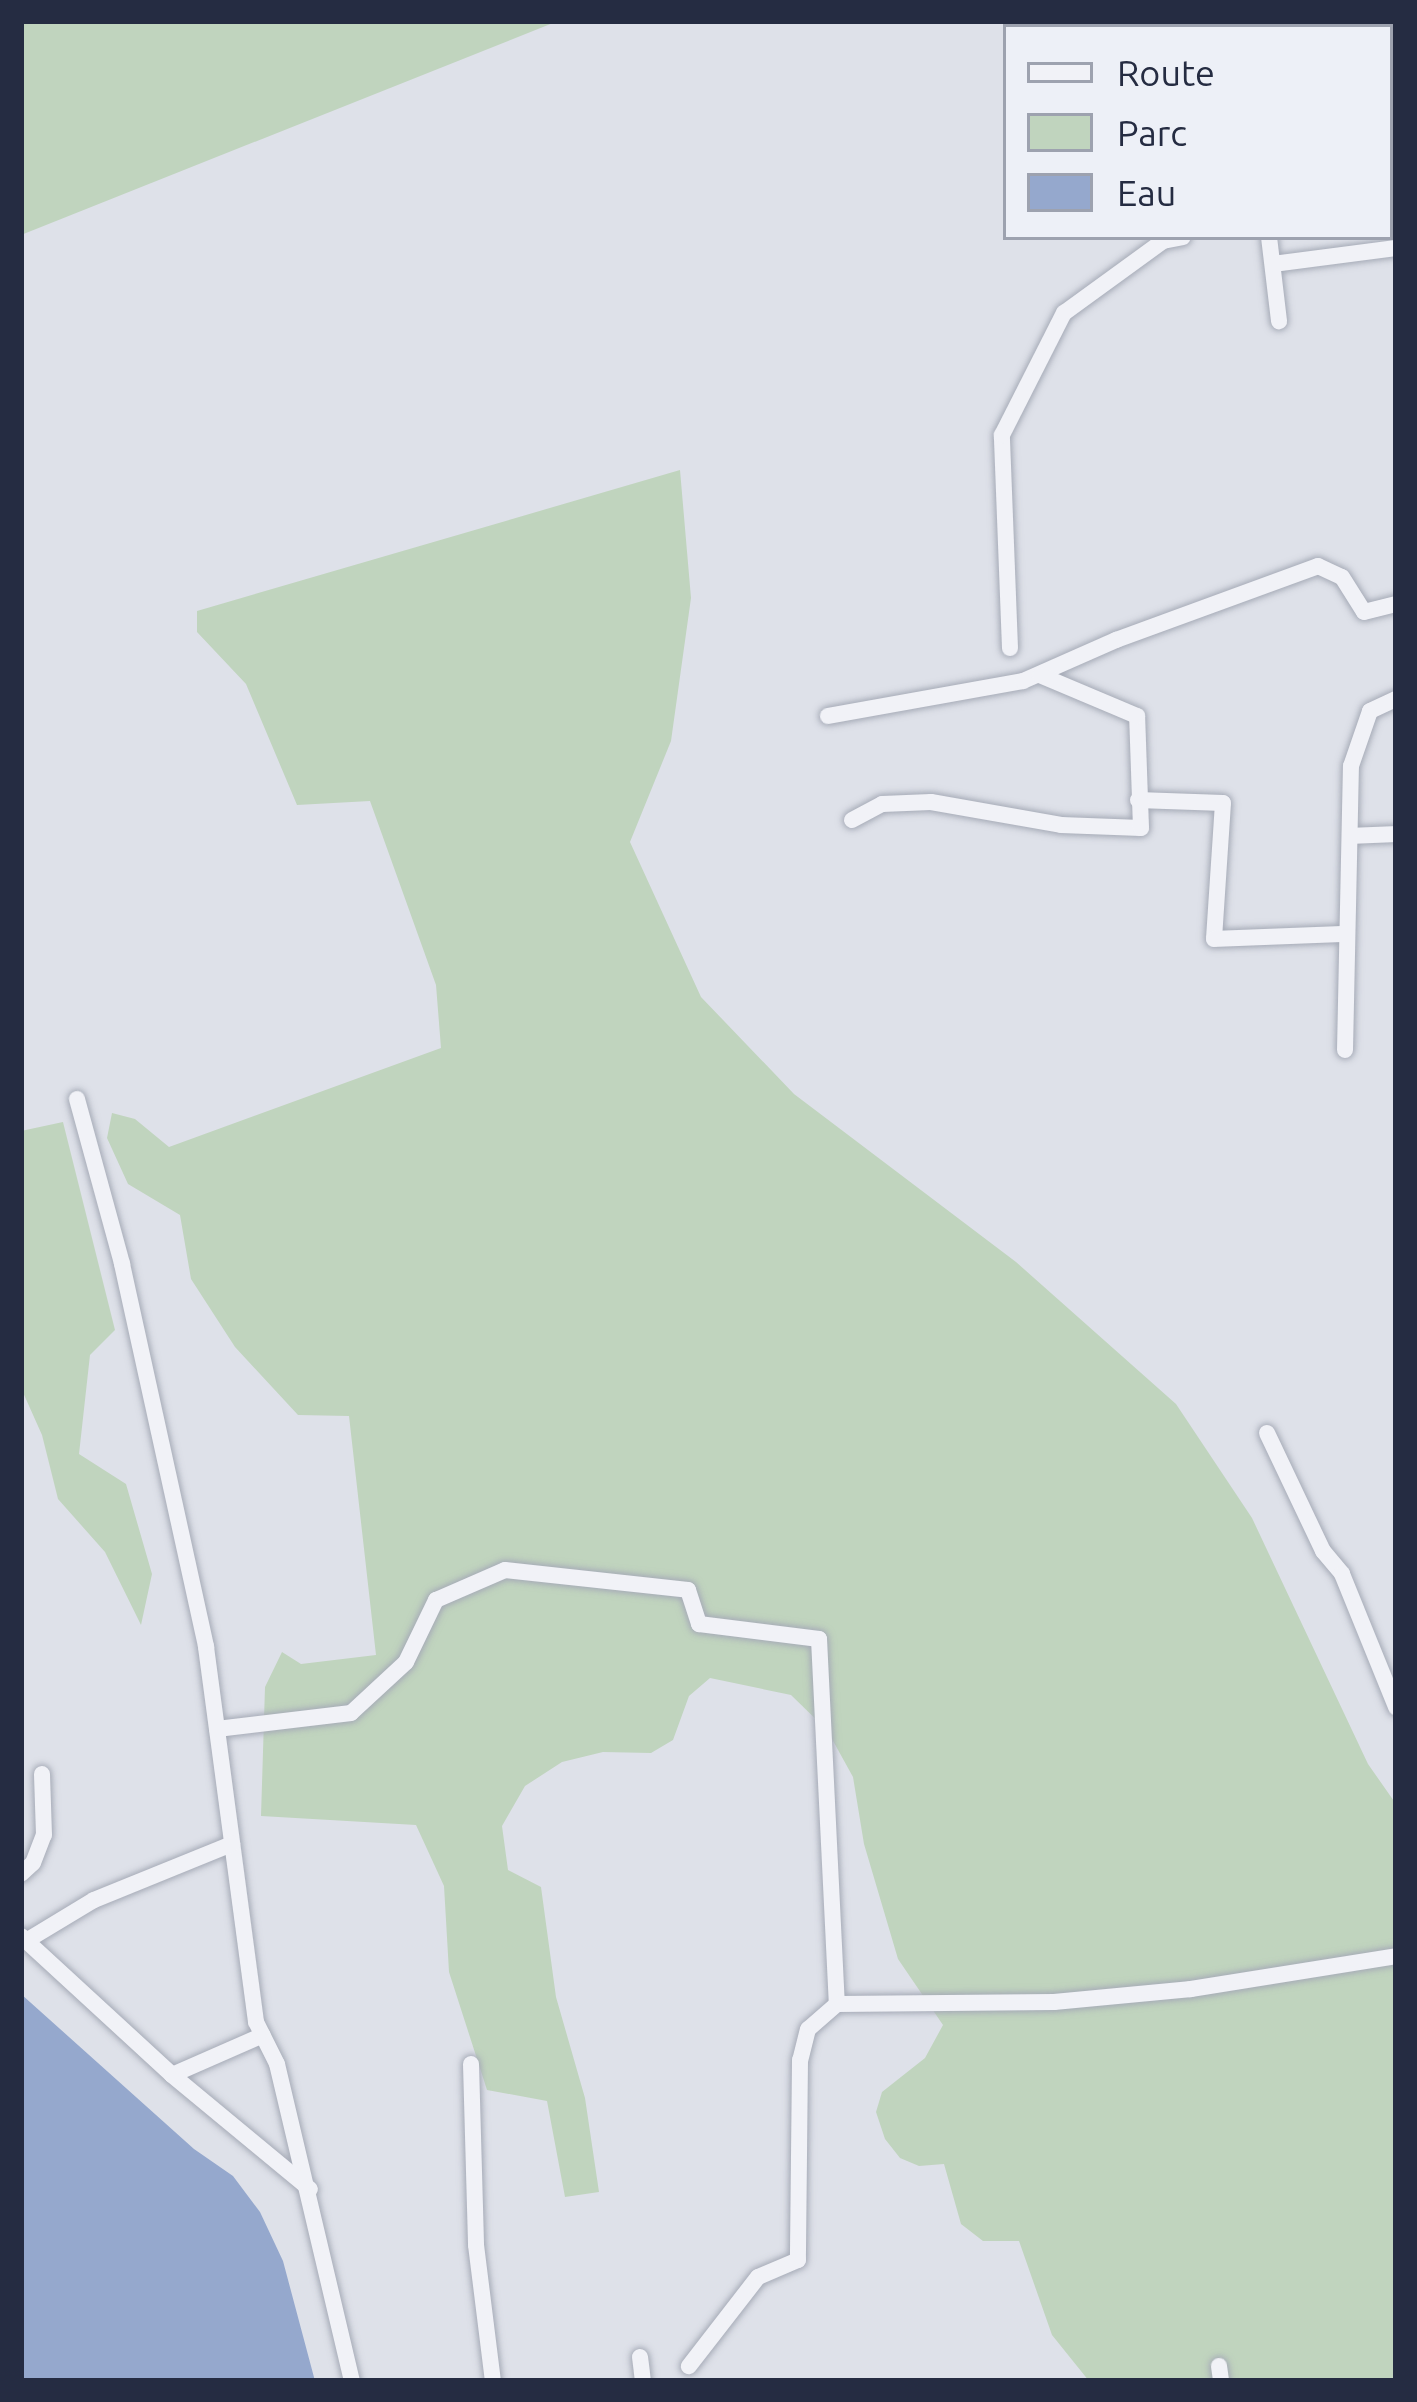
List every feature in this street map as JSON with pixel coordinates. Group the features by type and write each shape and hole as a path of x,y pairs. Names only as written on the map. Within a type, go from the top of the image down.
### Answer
{"street":[{"path":"1010,649 1002,435 1064,313 1168,240"},
{"path":"1270,240 1280,321"},
{"path":"1273,264 1396,248"},
{"path":"828,716 1040,675 1138,632 1318,566 1342,577 1364,612 1396,604"},
{"path":"852,820 882,804 931,802 1061,825 1141,828 1137,716 1040,675"},
{"path":"1345,1049 1351,766 1361,725 1370,711 1396,699"},
{"path":"1138,800 1223,803 1214,939 1347,934"},
{"path":"1350,836 1396,834"},
{"path":"77,1099 122,1264 172,1481 217,1729 246,1975 263,2035 277,2064 310,2189 352,2381"},
{"path":"1267,1433 1323,1551 1342,1574 1389,1670 1396,1707"},
{"path":"217,1729 351,1713 406,1662 436,1600 505,1570 688,1590 699,1624 819,1639 837,2004"},
{"path":"21,1874 33,1863 44,1835 43,1774"},
{"path":"232,1844 94,1900 24,1939 172,2075 310,2189"},
{"path":"689,2366 758,2277 798,2260 800,2060 808,2029 837,2004 1076,2000 1191,1989 1396,1956"},
{"path":"172,2075 263,2035"},
{"path":"471,2064 476,2245 493,2381"},
{"path":"640,2357 643,2381"}],"green space":[{"path":"21,21 558,21 21,235"},
{"path":"680,470 691,598 671,741 630,842 701,997 794,1094 1016,1262 1176,1404 1252,1518 1368,1764 1396,1804 1396,2381 1089,2381 1052,2335 1019,2241 983,2241 961,2224 944,2164 919,2166 900,2158 885,2139 876,2112 882,2092 925,2058 943,2025 898,1959 864,1844 853,1777 827,1730 791,1695 710,1678 689,1696 673,1740 651,1753 603,1752 562,1762 525,1786 502,1826 508,1870 541,1887 556,1997 585,2098 599,2192 565,2197 547,2101 487,2090 449,1972 444,1886 416,1825 261,1816 265,1687 282,1652 301,1664 376,1655 349,1416 298,1415 235,1347 191,1279 180,1215 128,1184 107,1138 112,1113 135,1119 169,1147 441,1048 436,985 370,801 297,805 246,684 197,632 197,611"},
{"path":"63,1122 115,1330 90,1355 79,1454 126,1484 152,1574 141,1625 105,1552 58,1499 42,1435 21,1388 21,1131"}],"water":[{"path":"21,1994 194,2149 233,2176 260,2212 283,2261 315,2381 21,2381"}]}
